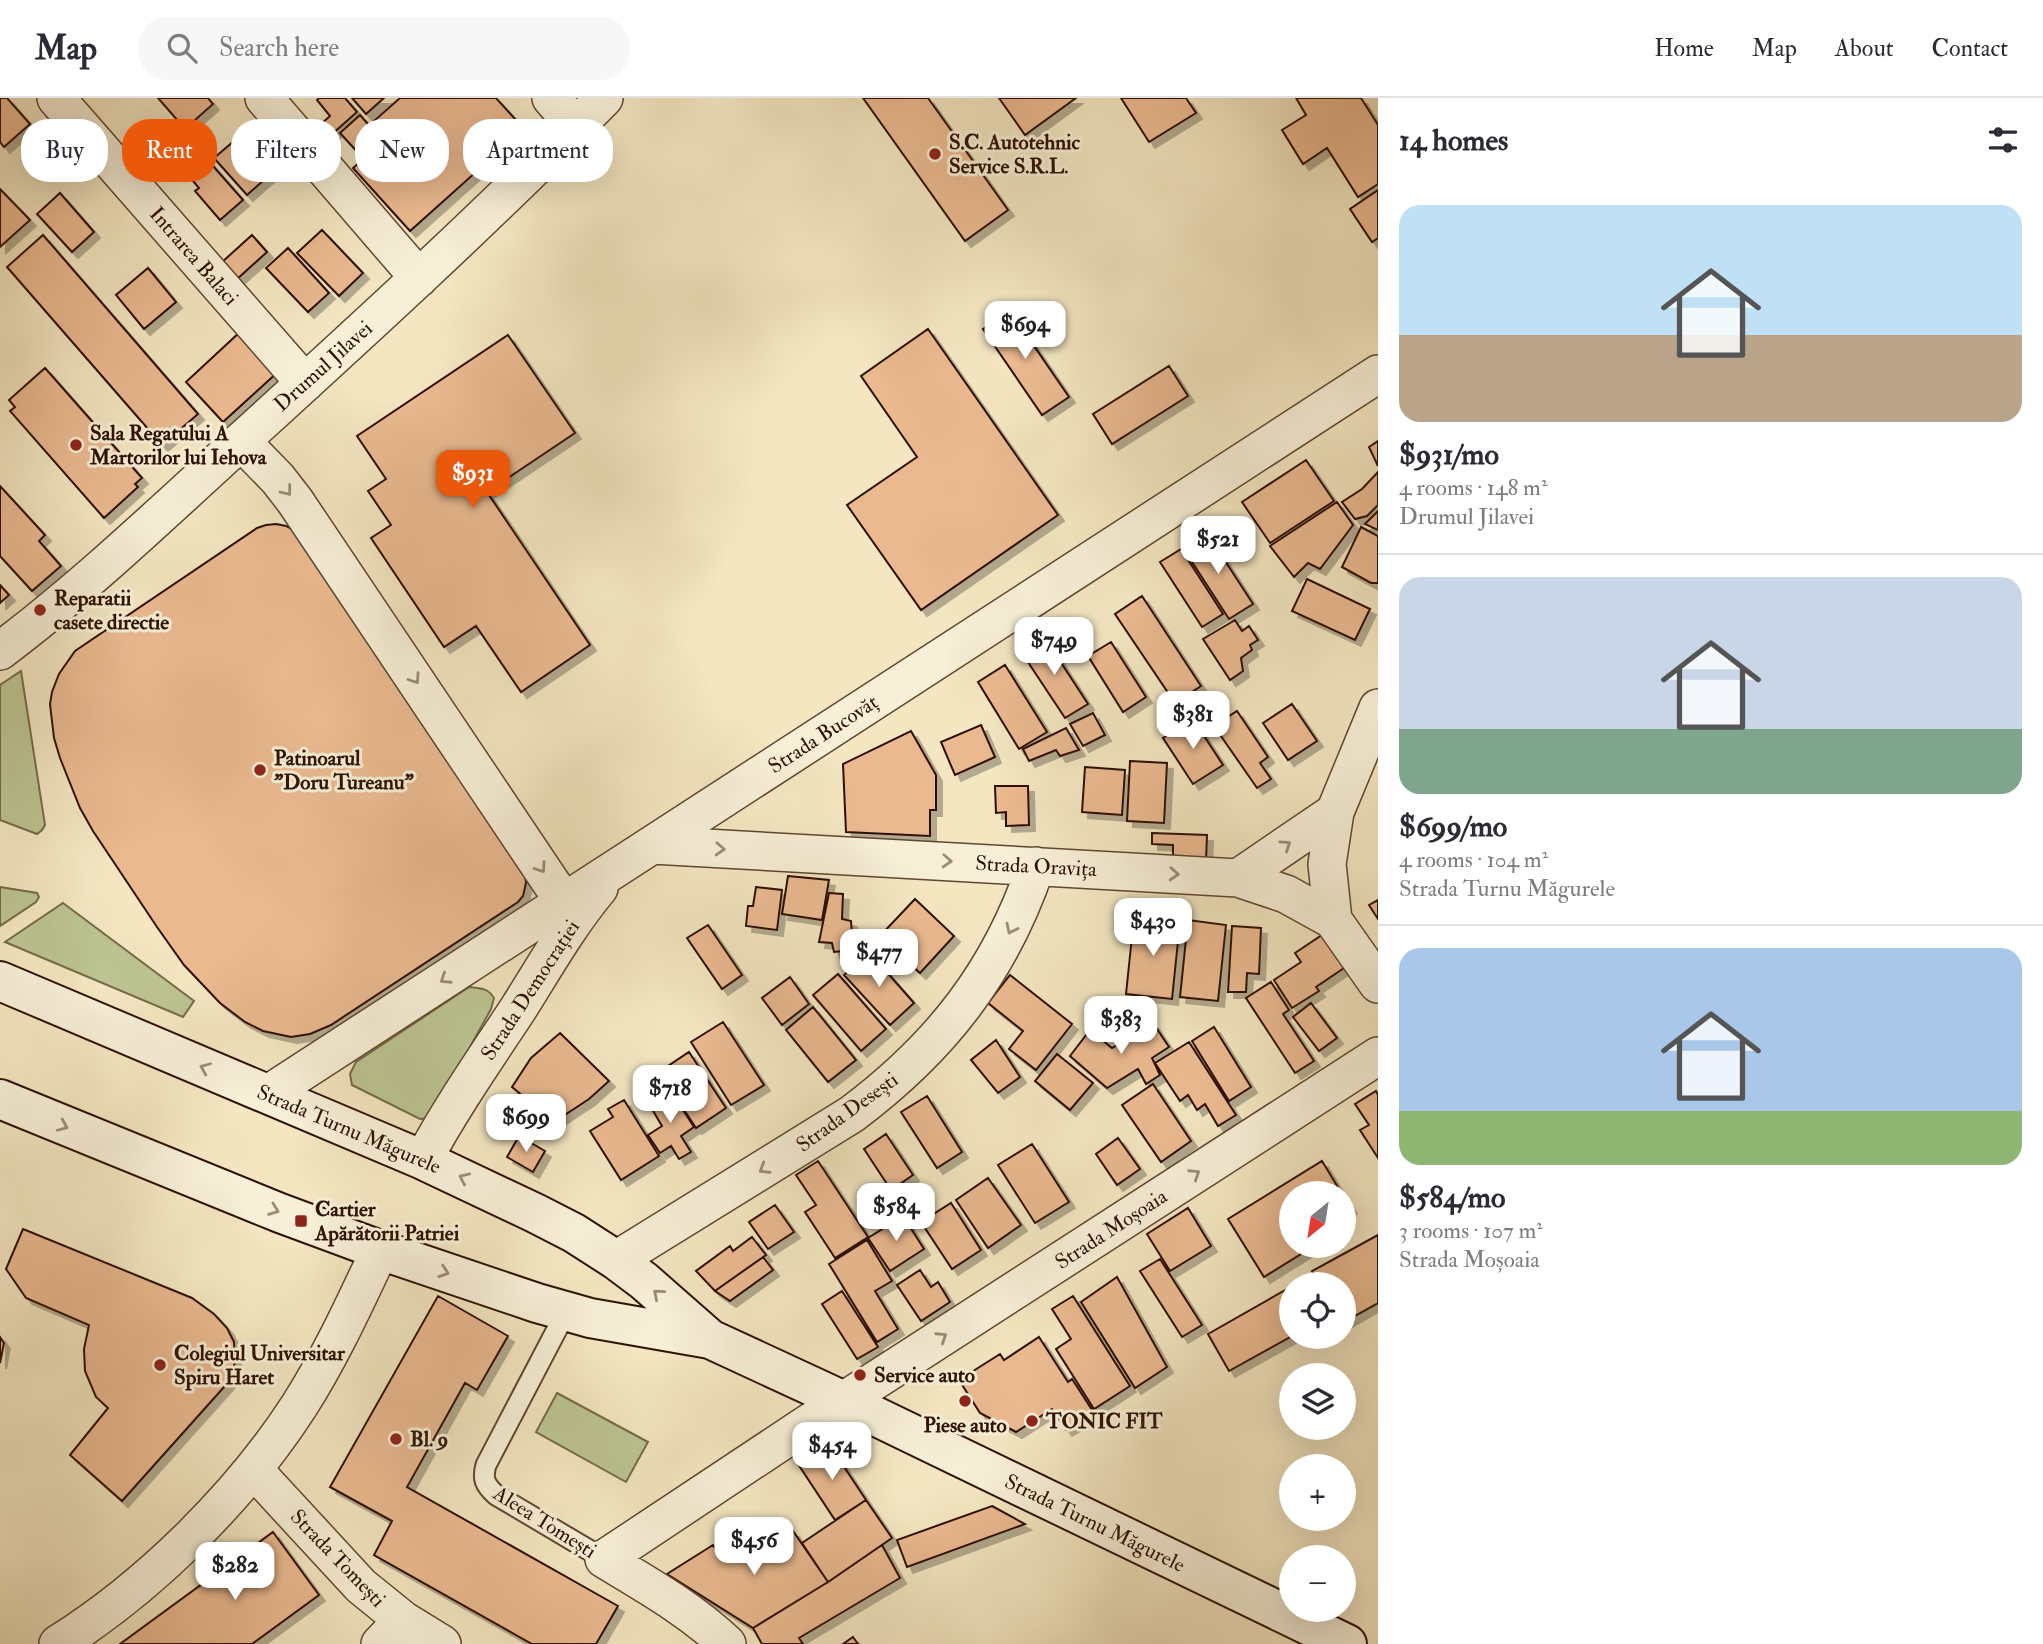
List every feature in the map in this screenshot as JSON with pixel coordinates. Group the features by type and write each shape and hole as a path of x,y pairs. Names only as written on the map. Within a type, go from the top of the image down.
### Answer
{"main road":[{"name":"Strada Turnu Măgurele","path":"0,981 423,1160 574,1233 644,1281 710,1339"},
{"name":"Strada Turnu Măgurele","path":"0,1099 242,1198 380,1250 566,1312 710,1339 1347,1644"}],"street":[{"name":"Intrarea Balaci","path":"56,98 305,383"},
{"path":"264,98 419,278"},
{"path":"551,98 569,119"},
{"name":"Drumul Jilavei","path":"584,119 604,98"},
{"name":"Drumul Jilavei","path":"0,651 84,583 419,278 519,182"},
{"name":"Strada Bucovăț","path":"268,1094 1378,374"},
{"path":"241,441 295,501 564,902"},
{"path":"1333,920 1327,864 1335,811 1378,708"},
{"path":"1238,878 1335,811"},
{"name":"Strada Oravița","path":"638,854 1036,866 1238,878 1286,894 1333,920 1378,984"},
{"name":"Strada Democrației","path":"423,1160 437,1134 586,905 608,878 638,854"},
{"name":"Strada Desești","path":"616,1260 852,1114 912,1064 957,1014 993,962 1018,916 1036,866"},
{"path":"487,952 530,990"},
{"name":"Strada Moșoaia","path":"844,1401 1378,1056"},
{"path":"58,1644 147,1577 183,1544 253,1469 314,1381 344,1328 380,1250"},
{"path":"604,1559 844,1401"},
{"name":"Strada Tomești","path":"253,1469 361,1586 418,1638"},
{"name":"Aleea Tomești","path":"604,1559 674,1601 727,1644"}],"lane":[{"name":"Aleea Tomești","path":"566,1312 486,1465 483,1476 487,1487 496,1495 604,1559"}],"green space":[{"path":"21,671 45,825 37,834 0,820 0,685"},
{"path":"0,887 37,893 39,897 36,902 0,926"},
{"path":"63,903 194,1001 183,1017 5,942"},
{"path":"469,987 483,989 492,995 494,998 491,1009 431,1118 420,1119 352,1085 350,1074 356,1062"},
{"path":"557,1393 648,1442 626,1482 536,1432"}],"building":[{"path":"0,98 7,98 26,119 21,119 21,132 4,147 0,142"},
{"path":"158,98 208,98 213,104 196,119 176,119"},
{"path":"345,98 357,112 341,126 341,119 327,119 330,116 317,100"},
{"path":"352,98 384,98 366,114"},
{"path":"400,98 496,98 515,119 463,119 465,182 410,231 366,182 449,182 449,119 376,119"},
{"name":"S.C. Autotehnic Service S.R.L.","path":"863,98 928,98 1008,210 965,241"},
{"path":"999,98 1076,98 1025,135"},
{"path":"1121,98 1186,98 1196,113 1149,142"},
{"path":"1296,98 1361,98 1378,125 1378,184 1358,197 1327,148 1303,164 1282,130 1306,115"},
{"path":"355,120 355,149 341,134"},
{"path":"231,144 231,177 217,161 217,155"},
{"path":"217,170 243,200 220,220 195,191 199,188 194,182 217,182"},
{"path":"235,182 262,182 247,195"},
{"path":"0,189 30,220 0,247"},
{"path":"1378,190 1378,238 1372,242 1350,209"},
{"path":"60,193 94,232 72,252 37,214"},
{"path":"322,230 363,273 339,296 297,253"},
{"path":"43,235 198,414 162,445 7,267"},
{"path":"252,235 267,252 236,280 221,263"},
{"path":"288,248 329,293 308,312 266,268"},
{"path":"148,268 176,302 144,329 116,295"},
{"path":"1006,305 1069,397 1042,415 983,329 989,325 986,320"},
{"path":"928,329 1058,515 921,610 847,505 917,457 861,376"},
{"path":"241,331 279,371 223,422 186,382"},
{"path":"508,335 575,433 487,492 590,645 521,692 476,626 444,647 371,538 391,525 368,491 386,479 357,436"},
{"path":"1169,366 1188,396 1112,444 1093,414"},
{"name":"Sala Regatului A Martorilor lui Iehova","path":"45,368 142,478 135,484 138,487 104,518 10,411 15,407 9,400"},
{"path":"1378,441 1378,466 1369,447"},
{"path":"1306,460 1334,501 1270,543 1242,502"},
{"path":"1378,472 1378,505 1367,516 1355,519 1342,502 1362,489"},
{"path":"0,486 45,535 39,541 61,566 32,591 0,556"},
{"path":"1337,502 1353,525 1320,569 1308,563 1294,577 1270,546"},
{"path":"1378,511 1378,530 1365,524"},
{"name":"Patinoarul \"Doru Tureanu\"","path":"276,524 295,531 525,875 526,883 523,896 518,902 331,1025 310,1034 291,1037 263,1031 245,1022 220,1003 184,965 80,808 54,738 50,704 59,674 75,651 257,528"},
{"path":"1361,527 1378,536 1378,583 1371,583 1342,567"},
{"path":"1207,533 1253,604 1229,619 1183,548"},
{"path":"1181,549 1223,614 1202,627 1160,562"},
{"path":"1307,579 1370,609 1355,640 1292,611"},
{"path":"0,585 9,595 0,603"},
{"path":"1142,596 1201,686 1175,703 1115,614"},
{"path":"1235,620 1242,631 1249,626 1258,640 1250,645 1252,650 1241,658 1243,671 1230,680 1203,639"},
{"path":"1043,635 1088,704 1065,718 1020,650"},
{"path":"1111,642 1146,697 1123,712 1088,656"},
{"path":"1005,665 1047,732 1019,749 978,682"},
{"path":"1292,704 1317,741 1288,760 1263,723"},
{"path":"1237,711 1268,757 1260,763 1271,779 1257,788 1214,726"},
{"path":"1093,713 1105,735 1083,746 1070,724"},
{"path":"1193,719 1223,765 1193,784 1163,738"},
{"path":"981,725 995,757 955,775 941,742"},
{"path":"1066,728 1079,750 1060,756 1056,750 1029,761 1023,749"},
{"path":"911,731 936,775 936,810 930,810 930,836 846,832 843,764"},
{"path":"1130,761 1167,763 1164,823 1127,821"},
{"path":"1085,767 1125,770 1122,815 1082,812"},
{"path":"995,786 1028,786 1029,825 1006,826 1006,812 996,813"},
{"path":"1152,833 1207,835 1206,861 1173,860 1173,845 1152,844"},
{"path":"788,876 829,880 822,920 782,914"},
{"path":"756,887 782,890 777,930 746,926 748,906 753,906"},
{"path":"829,893 843,894 842,919 851,921 853,950 834,952 832,943 819,942"},
{"path":"915,899 954,936 920,973 880,936"},
{"path":"1378,900 1378,919 1369,905"},
{"path":"1134,917 1180,922 1172,999 1126,994"},
{"path":"1188,920 1226,925 1218,1001 1180,997"},
{"path":"708,925 742,975 722,989 687,938"},
{"path":"1232,926 1261,928 1259,974 1247,973 1246,992 1228,992"},
{"path":"1322,935 1344,968 1316,987 1319,991 1292,1008 1274,980 1301,962 1295,953"},
{"path":"869,952 914,1003 890,1025 844,975"},
{"path":"838,974 886,1029 861,1051 813,995"},
{"path":"1010,975 1072,1024 1036,1070 1009,1049 1023,1031 988,1003"},
{"path":"790,977 809,1004 782,1025 762,998"},
{"path":"1271,982 1289,1010 1283,1014 1314,1061 1295,1073 1246,998"},
{"path":"1311,1003 1337,1038 1319,1051 1293,1017"},
{"path":"813,1007 856,1060 828,1082 786,1030"},
{"path":"723,1022 764,1085 731,1105 691,1042"},
{"path":"1153,1023 1169,1047 1152,1058 1160,1075 1146,1084 1138,1069 1107,1088 1070,1056 1090,1030 1112,1048"},
{"path":"1214,1027 1251,1087 1229,1101 1192,1041"},
{"path":"560,1033 609,1081 589,1099 554,1122 512,1087 531,1058"},
{"path":"996,1040 1020,1077 998,1093 971,1060"},
{"path":"1189,1042 1236,1115 1218,1126 1205,1104 1197,1110 1188,1095 1180,1101 1155,1063"},
{"path":"689,1052 726,1108 696,1128 659,1072"},
{"path":"1057,1054 1093,1083 1070,1110 1035,1081"},
{"path":"1153,1084 1191,1141 1161,1162 1122,1105"},
{"path":"670,1090 694,1127 681,1136 691,1152 679,1159 671,1146 660,1153 648,1135 662,1126 649,1104"},
{"path":"1376,1091 1378,1158 1360,1130 1369,1125 1355,1104"},
{"path":"927,1096 962,1152 937,1168 901,1112"},
{"path":"624,1100 659,1156 621,1180 590,1131 613,1117 608,1109"},
{"path":"886,1134 913,1175 891,1190 864,1149"},
{"path":"519,1136 545,1151 533,1172 507,1157"},
{"path":"1118,1138 1140,1169 1117,1185 1096,1154"},
{"path":"1032,1144 1069,1202 1035,1223 998,1165"},
{"path":"818,1161 868,1237 835,1258 805,1212 816,1205 796,1175"},
{"path":"1322,1161 1334,1181 1290,1181"},
{"path":"988,1178 1021,1225 988,1248 956,1200"},
{"path":"1279,1188 1279,1258 1295,1258 1264,1277 1228,1219"},
{"path":"951,1203 981,1250 952,1269 921,1222"},
{"path":"775,1205 794,1232 768,1249 749,1222"},
{"path":"1188,1208 1211,1246 1170,1271 1147,1234"},
{"path":"903,1216 924,1249 890,1271 868,1238"},
{"name":"Colegiul Universitar Spiru Haret","path":"23,1229 192,1298 214,1314 227,1328 234,1342 233,1377 122,1501 70,1455 108,1408 96,1397 85,1371 84,1349 89,1325 26,1298 6,1269"},
{"path":"1378,1235 1378,1303 1356,1315 1356,1272 1312,1271 1336,1258 1356,1258 1356,1247"},
{"path":"752,1237 766,1255 715,1291 696,1271 730,1246 733,1251"},
{"path":"867,1240 892,1281 875,1291 898,1329 877,1342 829,1264"},
{"path":"763,1257 773,1270 730,1301 715,1291"},
{"path":"1160,1259 1202,1325 1182,1337 1140,1271"},
{"path":"920,1270 931,1287 938,1282 950,1302 921,1321 897,1285"},
{"path":"1117,1277 1167,1367 1135,1388 1081,1302"},
{"path":"842,1291 878,1347 857,1359 822,1304"},
{"path":"1279,1294 1279,1343 1229,1371 1208,1334"},
{"name":"Bl. 9","path":"438,1296 508,1336 477,1390 465,1383 407,1487 618,1606 596,1644 532,1644 374,1555 392,1521 330,1487"},
{"path":"1073,1296 1130,1386 1094,1409 1056,1349 1071,1339 1052,1309"},
{"path":"0,1337 4,1343 0,1363"},
{"path":"1039,1337 1068,1382 1072,1379 1094,1413 1066,1430 1052,1409 1016,1432 980,1413 959,1380 1000,1354 1004,1360"},
{"path":"829,1444 866,1500 835,1520 798,1464"},
{"path":"866,1500 892,1538 828,1582 802,1543"},
{"path":"992,1506 1025,1524 907,1567 897,1540"},
{"path":"766,1531 776,1544 793,1531 828,1582 753,1628 667,1574 713,1545 723,1559"},
{"path":"273,1532 319,1595 252,1644 120,1644"},
{"path":"882,1545 900,1578 799,1638 803,1644 762,1644 753,1628"},
{"path":"853,1637 858,1644 843,1644"}],"place":[{"name":"S.C. Autotehnic Service S.R.L.","path":"935,154"},
{"name":"Sala Regatului A Martorilor lui Iehova","path":"76,445"},
{"name":"Reparatii casete directie","path":"40,610"},
{"name":"Patinoarul \"Doru Tureanu\"","path":"260,770"},
{"name":"Cartier Apărătorii Patriei","path":"301,1221"},
{"name":"Colegiul Universitar Spiru Haret","path":"160,1365"},
{"name":"Service auto","path":"860,1375"},
{"name":"Piese auto","path":"965,1401"},
{"name":"TONIC FIT","path":"1032,1421"},
{"name":"Bl. 9","path":"396,1439"}]}
